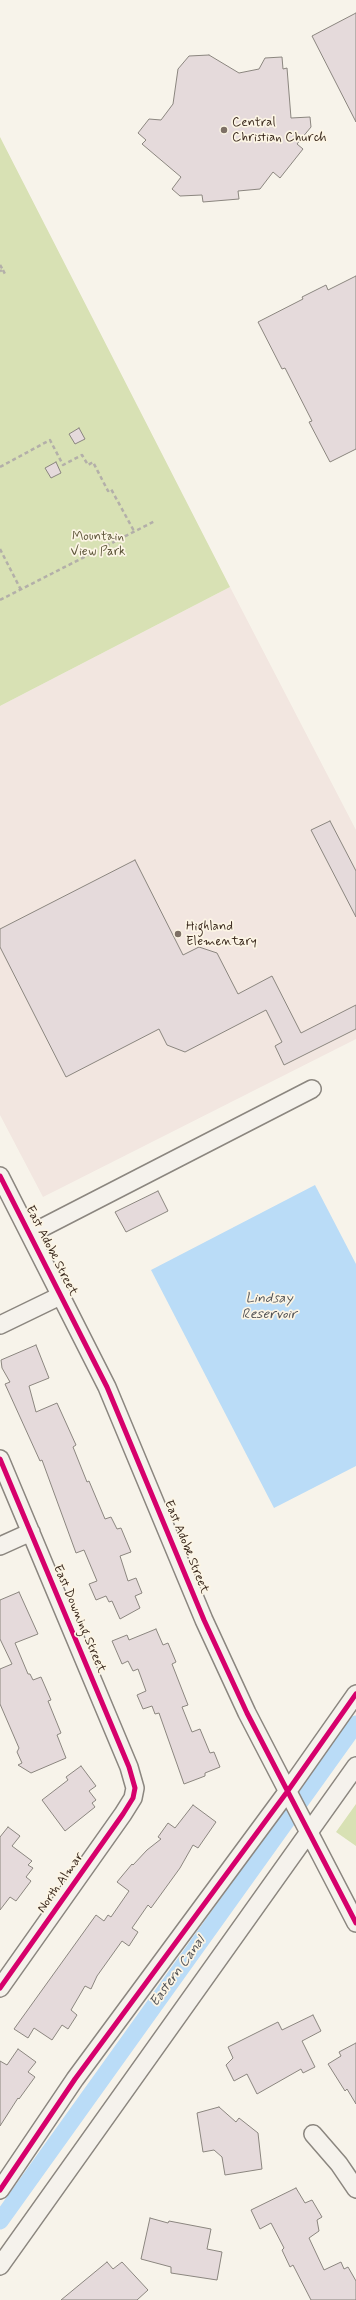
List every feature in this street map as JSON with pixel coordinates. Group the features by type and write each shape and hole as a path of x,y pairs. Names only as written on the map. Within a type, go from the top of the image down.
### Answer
{"street":[{"path":"30,1234 312,1089"},
{"name":"East Adobe Street","path":"0,1176 62,1295 107,1387 219,1654 287,1792 356,1923"},
{"path":"0,1325 62,1295"},
{"name":"East Downing Street","path":"0,1459 129,1767 135,1788"},
{"path":"0,1546 31,1532"},
{"path":"0,2190 75,2079 287,1792 356,1694"},
{"path":"0,2266 356,1766"},
{"name":"North Almar","path":"0,1988 123,1814 133,1798 135,1788"},
{"path":"313,2134 338,2164 356,2189"}],"path":[{"path":"0,265 1,271 6,276"},
{"path":"0,467 50,440 63,465 82,455 88,465 93,462 108,491 111,489 134,532"},
{"path":"0,600 155,521"},
{"path":"0,549 21,590"}],"shaded area":[{"name":"Highland Elementary","path":"230,587 356,830 356,1039 43,1197 0,1115 0,706"}],"green space":[{"name":"Mountain View Park","path":"0,137 230,587 0,706"},
{"path":"356,1804 356,1846 336,1832"}],"water":[{"name":"Lindsay Reservoir","path":"315,1185 356,1264 356,1466 274,1508 151,1270"}],"building":[{"path":"356,13 356,122 312,36"},
{"name":"Central Christian Church","path":"209,55 239,73 259,69 265,58 282,57 283,69 287,68 291,118 310,117 311,127 297,144 303,149 280,178 273,172 260,189 238,191 239,199 203,202 202,195 180,196 172,189 181,177 142,144 146,140 138,133 149,119 161,120 173,104 178,69 189,56"},
{"path":"356,276 356,449 330,462 309,422 312,421 285,368 282,369 258,322 303,299 302,297 326,285 328,290"},
{"path":"79,428 85,439 75,444 69,434"},
{"path":"56,462 61,473 51,478 45,468"},
{"path":"330,821 356,871 356,917 311,830"},
{"path":"135,860 183,955 199,947 217,953 238,994 272,976 301,1033 356,1005 356,1029 284,1065 275,1046 282,1042 266,1010 185,1052 167,1045 159,1029 66,1077 0,947 0,929"},
{"path":"158,1191 168,1211 126,1232 115,1212"},
{"path":"36,1345 49,1378 29,1386 36,1412 57,1403 76,1445 73,1447 87,1482 89,1481 105,1519 111,1517 117,1529 121,1528 131,1552 120,1556 128,1581 136,1578 142,1593 135,1596 140,1608 120,1619 112,1601 109,1602 106,1596 96,1600 89,1584 97,1581 84,1550 76,1553 42,1460 40,1461 5,1384 10,1382 2,1368 1,1360"},
{"path":"19,1592 38,1634 15,1643 28,1674 30,1674 33,1680 41,1677 51,1700 48,1701 61,1733 57,1735 66,1758 31,1773 18,1765 22,1763 17,1752 19,1748 0,1704 0,1669 12,1664 0,1639 0,1600"},
{"path":"156,1629 163,1645 168,1643 176,1662 172,1664 188,1705 182,1707 192,1732 200,1729 210,1753 214,1752 220,1767 205,1773 205,1776 184,1784 159,1713 155,1714 152,1706 143,1709 137,1695 146,1691 138,1669 133,1671 128,1661 122,1664 112,1641 127,1635 129,1640"},
{"path":"81,1766 96,1786 89,1791 96,1800 92,1803 95,1807 65,1831 42,1800 68,1780 66,1777"},
{"path":"193,1805 216,1822 198,1848 193,1845 180,1868 151,1908 148,1905 132,1928 138,1932 129,1946 122,1941 97,1976 91,1989 85,1986 71,2010 77,2015 68,2029 62,2025 52,2040 34,2028 28,2038 14,2029 96,1915 104,1921 108,1915 111,1917 129,1891 117,1882 132,1864 133,1865 147,1850 161,1839 158,1837 168,1823 175,1828"},
{"path":"8,1827 20,1836 12,1846 32,1861 28,1865 33,1868 26,1877 31,1881 16,1901 10,1897 0,1910 0,1837"},
{"path":"313,2015 321,2031 302,2041 315,2067 303,2073 301,2069 257,2094 247,2074 234,2081 226,2065 233,2058 228,2047 278,2022 282,2030"},
{"path":"356,2043 356,2104 347,2089 345,2091 328,2064 341,2056 339,2052"},
{"path":"18,2049 36,2062 28,2072 35,2077 19,2099 18,2098 0,2126 0,2061 7,2065"},
{"path":"219,2107 236,2122 239,2118 258,2133 262,2169 225,2175 222,2157 214,2150 203,2152 197,2113"},
{"path":"296,2188 305,2203 312,2200 322,2217 317,2220 319,2231 309,2238 324,2270 341,2262 344,2269 348,2267 356,2281 356,2300 311,2300 293,2265 290,2267 282,2250 284,2248 271,2223 260,2229 251,2210"},
{"path":"150,2218 168,2223 169,2221 211,2229 207,2249 222,2252 217,2280 171,2273 171,2267 141,2259"},
{"path":"107,2262 113,2269 122,2262 148,2290 137,2300 61,2300"}],"waterway":[{"name":"Eastern Canal","path":"0,2221 356,1724"}],"cycle path":[{"path":"0,1176 107,1387 204,1620 247,1713 356,1923"},
{"path":"0,1459 129,1767 135,1788 133,1798 123,1814 0,1988"},
{"path":"0,2190 75,2079 287,1792 356,1694"}],"place":[{"name":"Central Christian Church","path":"224,130"},
{"name":"Highland Elementary","path":"178,934"}]}
